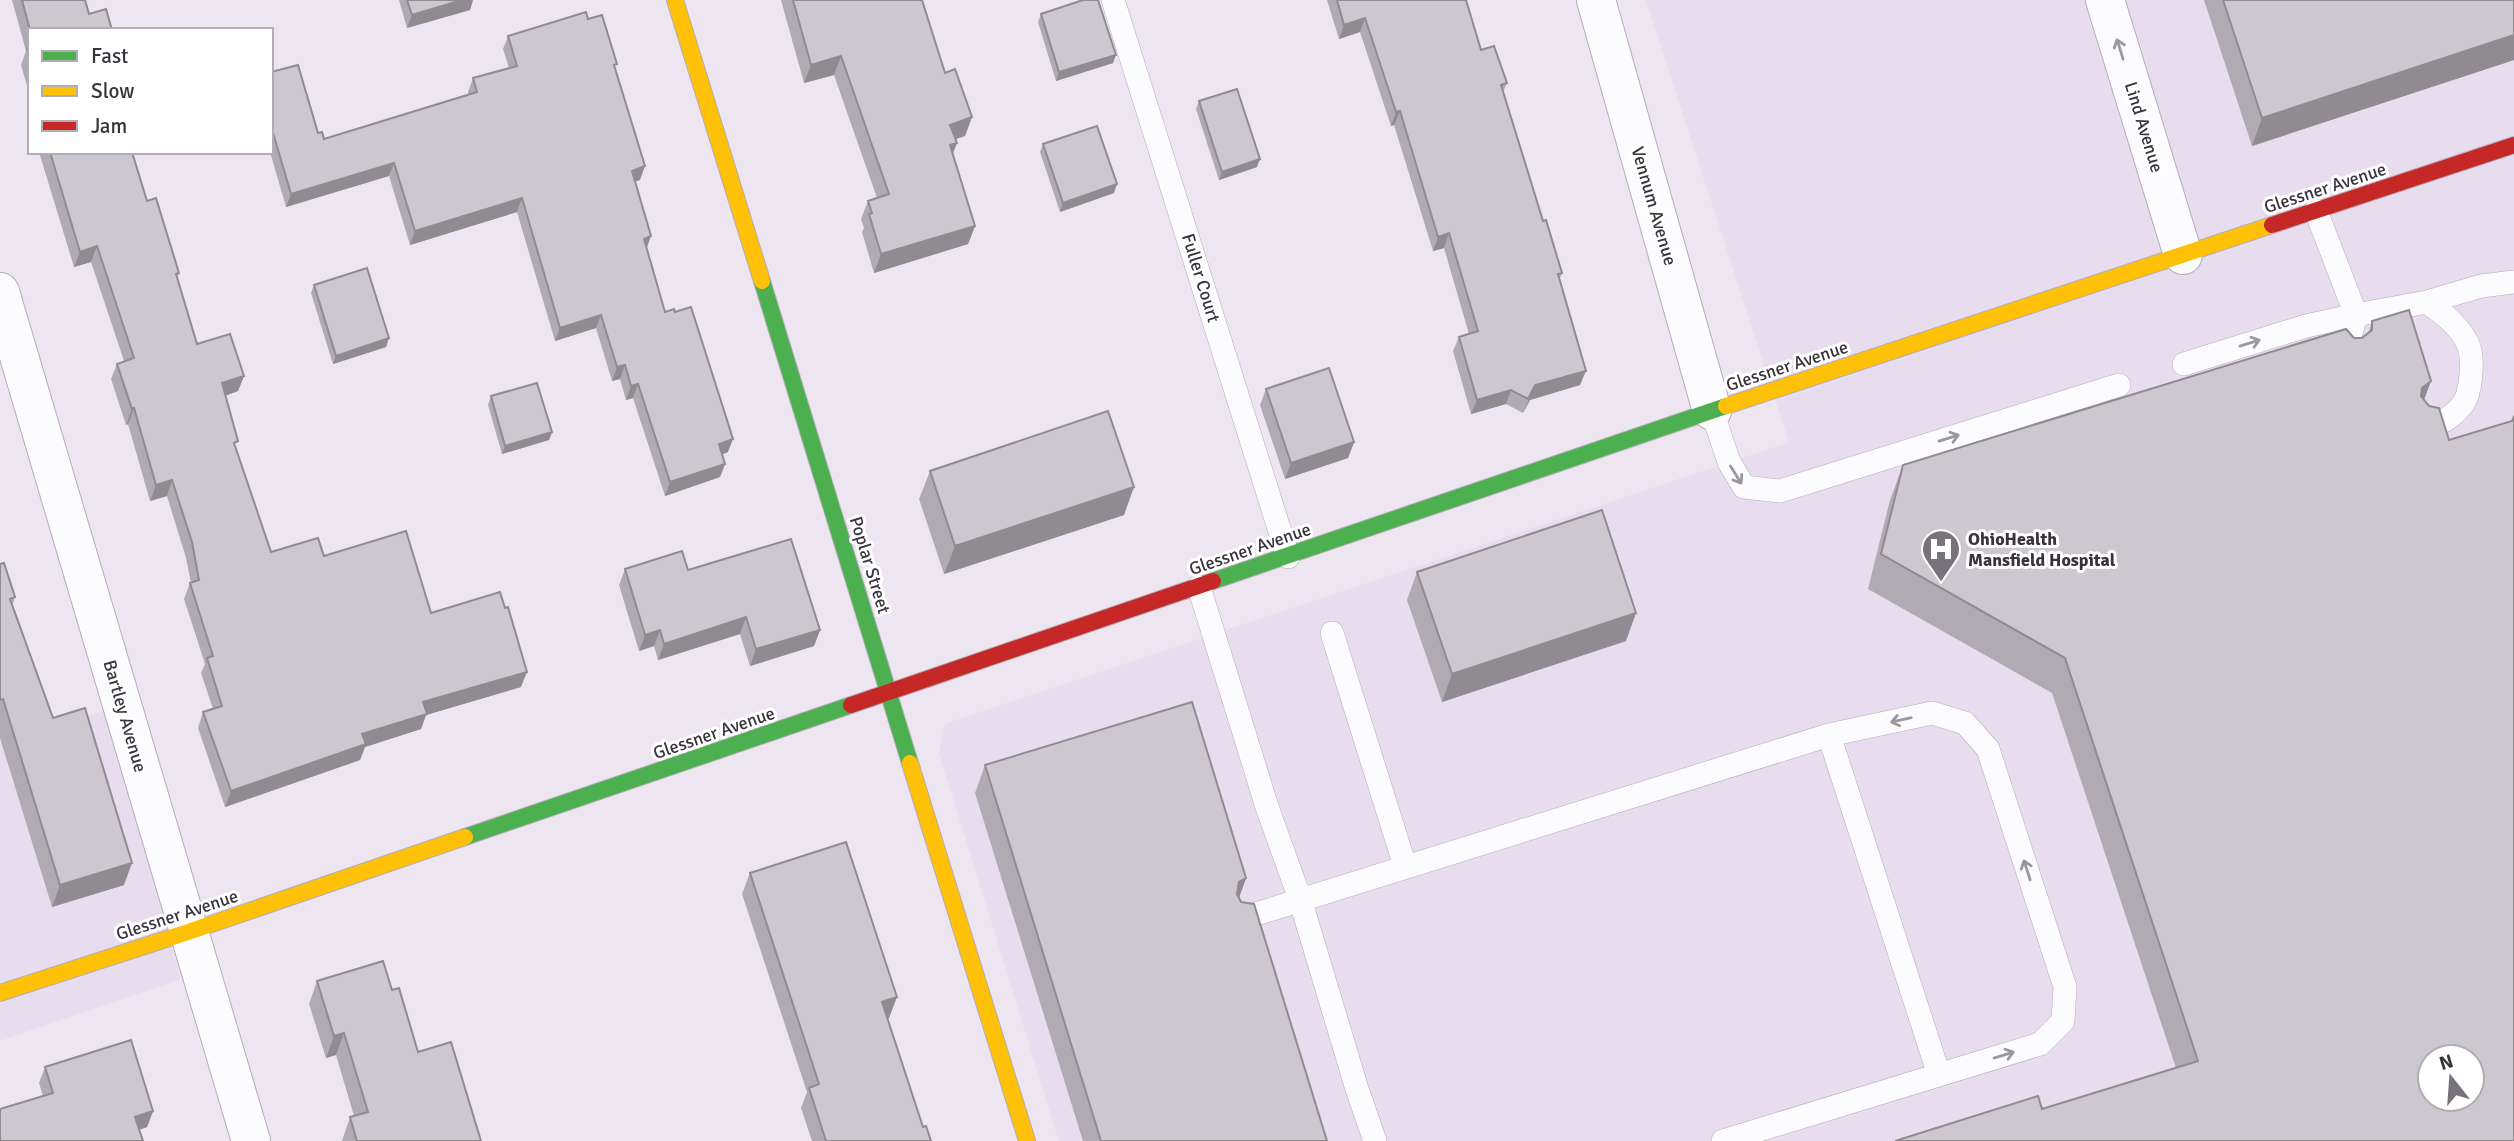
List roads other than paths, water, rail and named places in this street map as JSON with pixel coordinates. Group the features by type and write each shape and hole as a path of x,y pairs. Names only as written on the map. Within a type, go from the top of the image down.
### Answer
{"street":[{"name":"Poplar Street","path":"675,0 1027,1141"},
{"name":"Vennum Avenue","path":"1596,0 1713,411"},
{"name":"Lind Avenue","path":"2105,0 2183,255"},
{"name":"Glessner Avenue","path":"0,993 188,932 1713,411 2514,145"},
{"name":"Bartley Avenue","path":"0,292 251,1141"}],"lane":[{"name":"Fuller Court","path":"1113,0 1288,557"},
{"path":"2316,211 2356,315 2346,360"},
{"path":"2184,364 2306,326 2427,302 2481,286 2514,282"},
{"path":"2422,429 2429,429 2439,423 2464,403 2472,372 2469,349 2449,317 2427,302"},
{"path":"1713,411 1729,462 1744,487 1780,491 2119,384"},
{"path":"1199,587 1267,807 1300,899 1356,1089 1375,1141"},
{"path":"1332,633 1405,866"},
{"path":"1240,919 1829,735 1931,713 1965,723 1988,750 2065,988 2063,1021 2040,1044 1723,1141"},
{"path":"1829,735 1939,1075"}],"place":[{"name":"OhioHealth Mansfield Hospital","path":"1941,583"}]}
